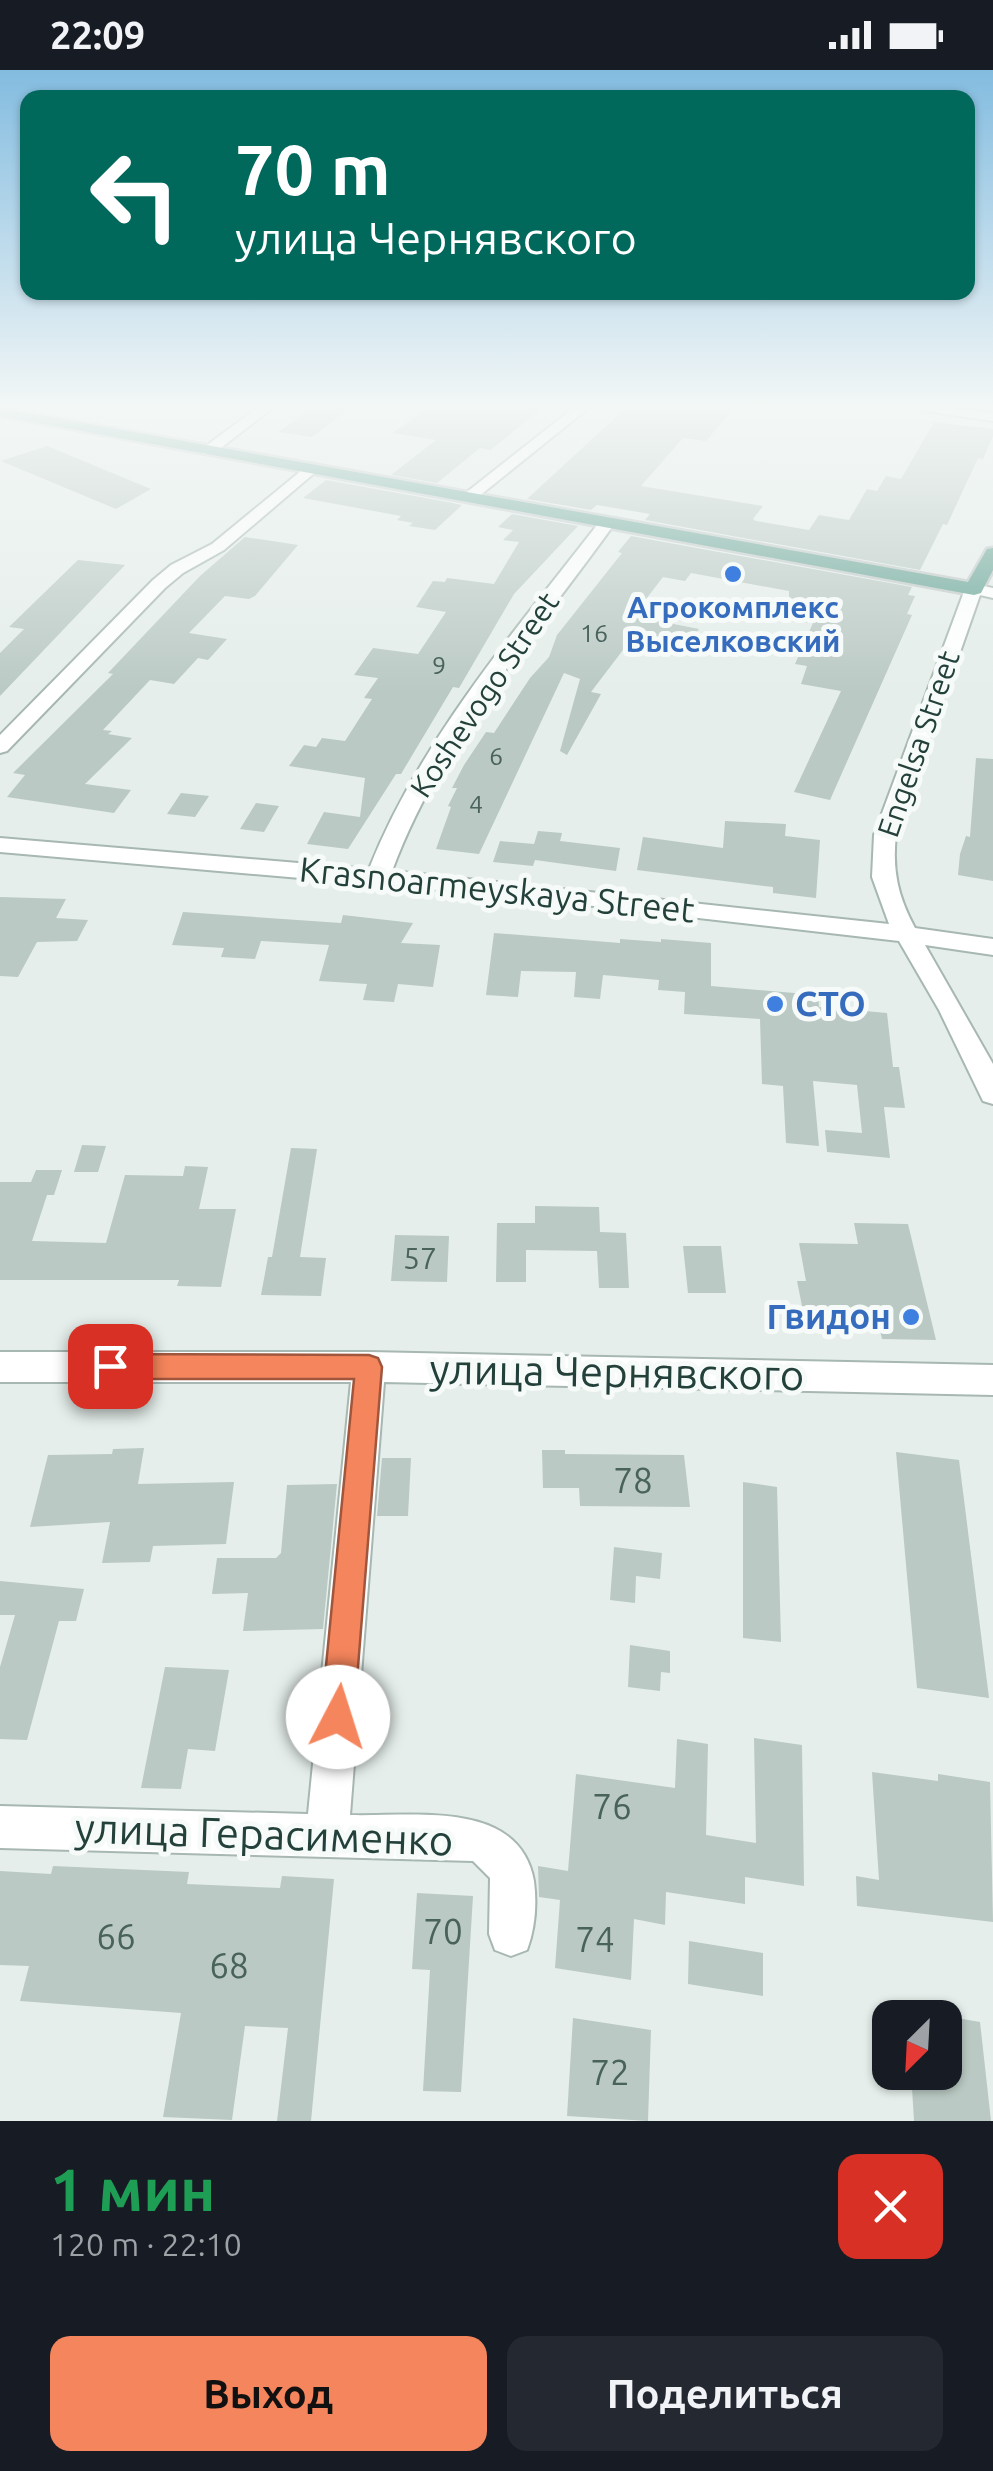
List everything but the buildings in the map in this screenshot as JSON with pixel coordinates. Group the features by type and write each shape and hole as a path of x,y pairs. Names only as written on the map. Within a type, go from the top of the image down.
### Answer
{"main road":[{"path":"489,502 984,591"},
{"name":"Engelsa Street","path":"984,591 993,553"}],"street":[{"path":"0,747 159,584 218,548 274,502"},
{"name":"Koshevogo Street","path":"378,876 386,849 455,729 607,523"},
{"name":"Engelsa Street","path":"984,591 882,846 885,894 904,933 964,1031 993,1094"},
{"name":"Krasnoarmeyskaya Street","path":"0,845 378,876 904,933 993,947"},
{"name":"улица Чернявского","path":"0,1366 369,1367 993,1380"},
{"path":"328,1834 369,1367"},
{"name":"улица Герасименко","path":"0,1827 475,1840 494,1847 506,1858 512,1874 511,1934"}],"place":[{"name":"Агрокомплекс Выселковский","path":"733,574"},
{"name":"СТО","path":"775,1004"},
{"name":"Гвидон","path":"911,1317"}],"route":[{"path":"110,1366 369,1367 338,1717"}]}
